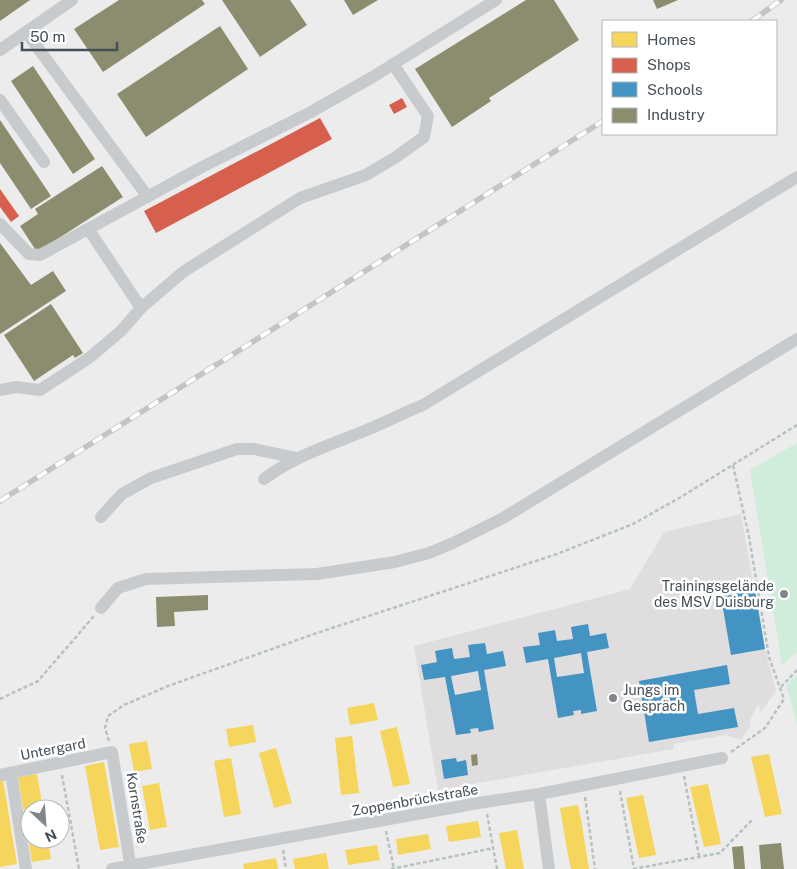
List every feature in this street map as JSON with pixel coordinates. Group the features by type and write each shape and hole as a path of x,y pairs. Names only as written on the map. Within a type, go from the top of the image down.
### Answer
{"street":[{"path":"0,50 26,32 58,4 72,0"},
{"path":"0,224 28,254 40,255 309,112 394,64 496,0"},
{"path":"26,32 148,197"},
{"path":"0,390 16,387 40,390 89,358 121,331 141,308 183,272 300,198 366,174 424,137 428,116 394,64"},
{"path":"0,100 44,162"},
{"path":"264,479 282,465 423,404 797,176"},
{"path":"89,230 141,308"},
{"path":"101,608 118,588 146,579 318,574 395,562 428,553 474,534 503,518 797,339"},
{"path":"101,517 122,494 151,478 238,450 254,449 297,458"},
{"name":"Untergard","path":"5,774 112,752"},
{"name":"Kornstraße","path":"112,752 131,867"},
{"name":"Zoppenbrückstraße","path":"112,869 484,802 618,780 722,758"},
{"path":"5,774 26,869"},
{"path":"539,794 549,869"}],"path":[{"path":"112,752 105,728 108,716 124,706 168,686 314,634 557,554 633,524 797,425"},
{"path":"722,758 765,728 784,699 769,657 743,509 733,465"},
{"path":"0,699 38,681 101,608"},
{"path":"781,687 797,670"},
{"path":"60,764 79,869"},
{"path":"683,766 699,856"},
{"path":"618,780 633,869 720,853 753,819"},
{"path":"583,786 595,869"},
{"path":"484,802 497,869"},
{"path":"384,821 392,869 494,848"},
{"path":"280,839 286,869"}],"shaded area":[{"path":"741,514 765,649 776,691 761,712 758,705 751,717 750,726 741,740 726,735 673,744 674,749 438,790 414,646 630,589 664,532"}],"green space":[{"name":"Trainingsgelände des MSV Duisburg","path":"797,443 797,652 782,665 750,470"},
{"path":"797,675 797,724 786,685"}],"building: Homes":[{"path":"374,703 378,720 350,725 347,708"},
{"path":"253,725 256,742 229,747 226,729"},
{"path":"397,727 410,784 393,787 380,731"},
{"path":"352,736 359,793 341,795 335,738"},
{"path":"147,741 152,769 134,772 129,744"},
{"path":"276,748 292,803 274,808 259,753"},
{"path":"769,754 782,814 765,817 751,757"},
{"path":"231,758 241,814 224,817 214,761"},
{"path":"104,762 119,847 100,850 85,766"},
{"path":"37,774 41,799 22,799 18,777"},
{"path":"0,780 3,780 17,864 0,867"},
{"path":"159,783 167,827 150,830 142,786"},
{"path":"708,784 721,844 704,847 690,787"},
{"path":"643,795 656,855 639,858 626,798"},
{"path":"578,805 589,869 571,869 567,850 560,808"},
{"path":"478,821 481,837 449,842 446,826"},
{"path":"517,830 524,869 506,869 499,833"},
{"path":"428,834 431,849 398,855 396,839"},
{"path":"377,845 380,860 348,865 345,850"},
{"path":"30,849 50,849 51,859 32,862"},
{"path":"326,853 329,869 295,869 293,859"},
{"path":"276,858 278,869 244,869 243,864"}],"building: Shops":[{"path":"402,98 407,107 394,114 389,105"},
{"path":"320,118 332,139 156,233 144,211"},
{"path":"0,189 19,216 11,222 0,207"}],"building: Schools":[{"path":"755,590 765,649 731,655 721,597"},
{"path":"588,624 590,636 606,633 609,648 587,652 597,711 581,714 581,710 573,711 574,715 558,718 548,659 526,663 523,647 540,645 538,633 555,630 557,641 573,639 571,627","holes":["581,653 584,673 557,677 554,658"]},
{"path":"485,643 487,654 503,651 506,666 484,670 494,729 479,732 478,728 470,729 471,733 456,735 445,677 424,680 421,665 437,662 435,651 452,648 454,659 470,657 468,645","holes":["478,671 481,690 455,695 451,676"]},
{"path":"727,665 730,684 694,690 698,714 734,708 738,727 649,742 639,681"},
{"path":"456,758 457,762 466,760 468,775 444,779 441,760"}],"building: Industry":[{"path":"0,0 30,0 0,21"},
{"path":"119,0 202,0 205,4 103,72 74,29"},
{"path":"222,0 290,0 307,25 260,57"},
{"path":"344,0 378,0 353,15"},
{"path":"526,0 554,0 579,40 489,98 491,101 452,127 415,69"},
{"path":"653,0 678,0 657,9"},
{"path":"220,26 248,69 146,137 117,94"},
{"path":"33,66 95,159 73,174 11,81"},
{"path":"0,120 51,196 31,209 0,163"},
{"path":"102,166 123,197 37,252 20,226 38,214 35,209"},
{"path":"0,243 31,285 53,271 66,291 0,334"},
{"path":"51,304 83,353 75,358 73,355 34,381 4,335"},
{"path":"208,595 208,610 174,612 175,626 157,627 156,597"},
{"path":"477,754 478,765 472,766 471,755"},
{"path":"781,843 784,869 761,869 759,845"},
{"path":"743,846 745,869 734,869 732,847"}],"railway":[{"path":"753,20 781,0"},
{"path":"0,501 602,122"}],"place":[{"name":"Trainingsgelände des MSV Duisburg","path":"784,594"},
{"name":"Jungs im Gespräch","path":"613,698"}]}
